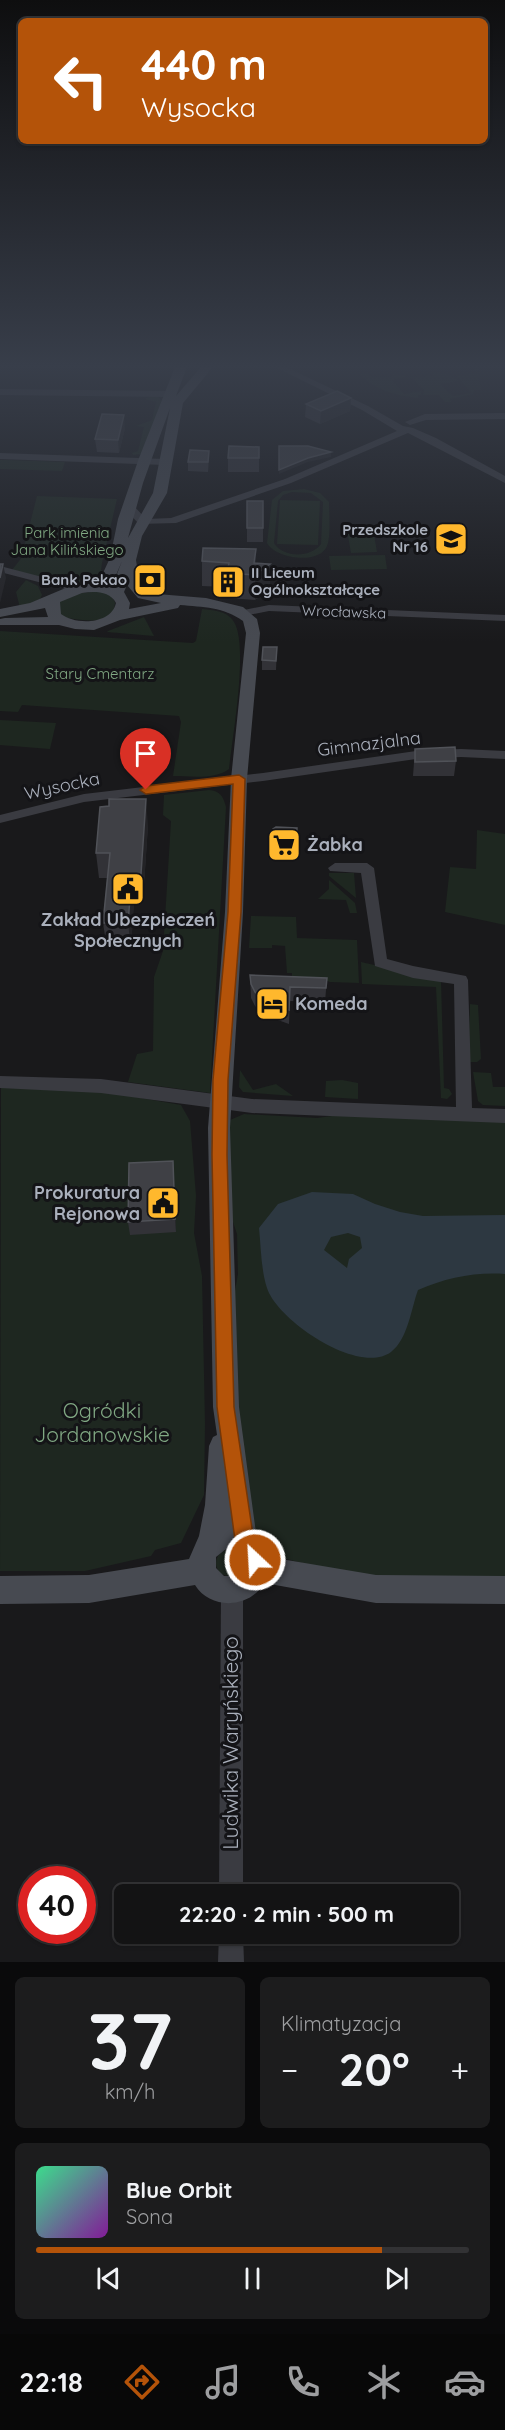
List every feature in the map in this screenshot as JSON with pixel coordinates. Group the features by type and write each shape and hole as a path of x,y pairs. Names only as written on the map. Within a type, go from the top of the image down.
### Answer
{"street":[{"path":"75,459 165,462"},
{"path":"0,622 60,621 77,625 92,625 106,622 119,604 133,540 159,493 166,459"},
{"path":"129,507 143,522 161,523 288,481 338,459"},
{"path":"466,459 505,480"},
{"path":"0,613 34,607 64,592 94,588 105,581 115,565 129,507 145,461"},
{"path":"153,507 161,514 180,518"},
{"name":"Wrocławska","path":"130,561 134,586 139,592 185,601 224,605 240,616 269,608 505,618"},
{"path":"0,569 78,589"},
{"path":"31,578 42,586 53,599 53,614 60,621"},
{"path":"94,588 119,604 158,607 182,605 218,609 250,619 253,627 253,653 249,664 239,779 234,912 220,1102 226,1407 218,1505 211,1543 205,1552 203,1570 210,1584 217,1589 232,1591 247,1584 255,1568 253,1552 244,1540 238,1537 223,1536 211,1543"},
{"name":"Wrocławska","path":"119,604 185,601"},
{"name":"Gimnazjalna","path":"239,779 416,755 461,753 505,755"},
{"name":"Wysocka","path":"0,819 81,798 239,779"},
{"path":"335,868 367,868 380,962 413,972 461,980 464,1115"},
{"path":"0,1082 101,1086 252,1106 505,1116"},
{"path":"226,1407 244,1540"},
{"path":"255,1568 376,1589 505,1590"},
{"path":"0,1590 89,1589 203,1570"},
{"name":"Ludwika Waryńskiego","path":"231,1884 232,1591"},
{"path":"231,1944 231,1962"}],"green space":[{"path":"0,460 65,462 62,471 0,469"},
{"path":"304,489 320,493 329,502 330,525 327,546 316,556 297,558 288,556 272,549 267,543 272,500 283,491","holes":["292,492 311,493 323,502 321,544 311,552 290,554 278,548 274,543 278,501 283,495"]},
{"name":"Park imienia Jana Kilińskiego","path":"37,496 117,499 102,563 101,570 106,573 93,583 70,585 12,570 27,551 24,547"},
{"path":"280,500 320,501 318,545 277,544"},
{"path":"373,529 377,552 351,553 347,530"},
{"path":"385,555 387,569 331,570 329,556"},
{"path":"26,580 38,586 42,595 40,599 20,608 16,592"},
{"path":"100,591 111,596 115,602 108,616 94,620 60,617 57,605 61,601 77,594"},
{"name":"Stary Cmentarz","path":"202,609 228,615 234,622 238,634 240,671 229,769 216,775 202,777 173,776 181,722 179,716 22,705 18,712 0,711 0,631 193,643 196,641"},
{"path":"144,617 154,636 107,632 108,631"},
{"path":"0,720 56,723 50,749 0,745"},
{"path":"209,790 221,795 226,807 210,1093 128,1082 137,1054 153,1051 154,977 163,951 171,821 163,815 164,795"},
{"path":"477,830 505,834 505,925 445,912 450,867 476,869"},
{"path":"329,873 354,873 356,898 329,876"},
{"path":"329,880 355,903 357,913 350,913 346,900 318,899 329,889"},
{"path":"251,916 296,917 297,938 357,940 359,983 292,977 292,973 287,973 285,946 249,948"},
{"path":"361,962 441,980 444,1088 449,1089 452,1094 447,1099 441,1098 436,987 362,984"},
{"path":"470,1004 478,1005 481,1059 477,1062 468,1062"},
{"path":"240,1070 253,1090 276,1084 293,1096 243,1092 239,1087"},
{"path":"473,1072 491,1073 493,1087 505,1087 505,1106 483,1105 478,1101"},
{"path":"342,1080 358,1083 358,1099 325,1097 326,1081"},
{"name":"Ogródki Jordanowskie","path":"1,1086 101,1091 181,1105 190,1121 196,1196 194,1233 202,1276 204,1495 181,1543 155,1550 151,1556 85,1571 0,1571"},
{"path":"244,1114 317,1118 346,1114 505,1122 505,1580 348,1575 279,1557 261,1546 243,1508 232,1308 238,1274 237,1234 229,1210 230,1120"},
{"path":"229,1550 238,1554 242,1563 238,1572 229,1576 220,1572 216,1563 220,1554"}],"shaded area":[{"path":"312,1192 353,1194 400,1212 423,1216 505,1215 505,1274 460,1277 418,1290 405,1332 391,1352 377,1357 360,1357 340,1351 302,1329 274,1301 267,1288 262,1266 259,1228 278,1204","holes":["348,1233 360,1237 362,1248 349,1259 347,1268 324,1250 331,1237"]}],"building":[{"path":"189,459 208,459 208,462 188,462"},
{"path":"279,459 307,459 279,470"},
{"path":"247,501 263,501 263,528 247,528"},
{"path":"203,548 256,549 254,563 270,564 255,575 227,573 229,563 202,561"},
{"path":"263,647 277,647 276,661 262,660"},
{"path":"455,747 456,761 415,762 415,749"},
{"name":"Zakład Ubezpieczeń Społecznych","path":"109,799 146,799 141,874 132,874 128,923 103,923 110,853 96,853 100,807 109,806"},
{"path":"276,827 297,828 296,843 272,842 273,829"},
{"path":"250,975 327,978 326,988 290,987 289,1010 264,1001 255,992"},
{"name":"Prokuratura Rejonowa","path":"173,1161 175,1219 128,1222 129,1163"}],"place":[{"name":"Przedszkole Nr 16","path":"451,539"},
{"name":"Bank Pekao","path":"150,580"},
{"name":"II Liceum Ogólnokształcące","path":"228,582"},
{"name":"Żabka","path":"284,845"},
{"name":"Zakład Ubezpieczeń Społecznych","path":"128,889"},
{"name":"Komeda","path":"272,1004"},
{"name":"Prokuratura Rejonowa","path":"163,1203"}],"route":[{"path":"146,790 239,779 237,864 221,1080 219,1155 226,1407 244,1540 250,1545 255,1560"}]}
